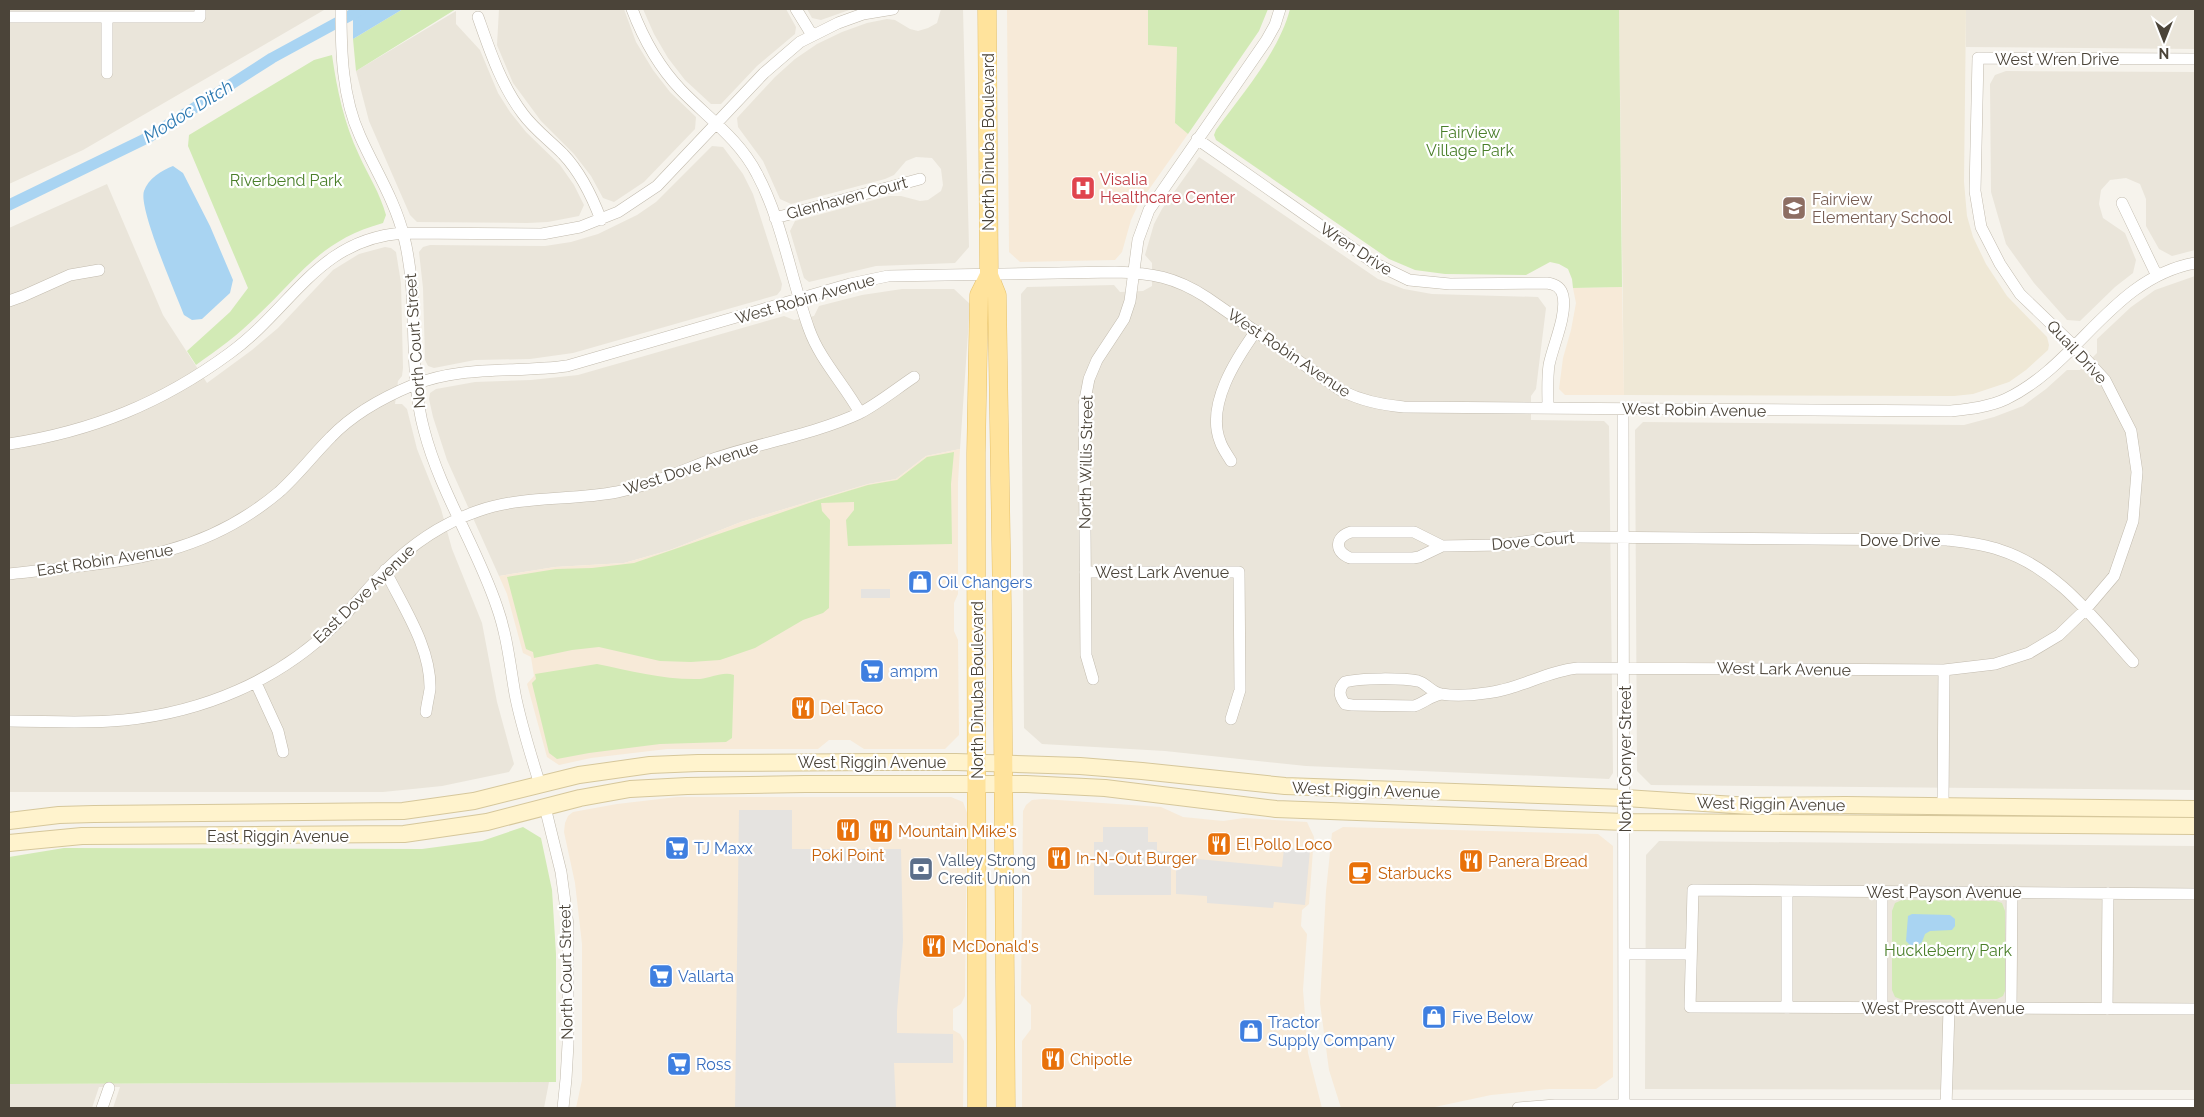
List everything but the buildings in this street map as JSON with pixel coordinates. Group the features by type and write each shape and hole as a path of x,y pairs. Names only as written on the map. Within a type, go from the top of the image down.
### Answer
{"main road":[{"name":"North Dinuba Boulevard","path":"987,9 989,275 997,295 1004,764 1006,1108"},
{"name":"North Dinuba Boulevard","path":"977,1108 976,452 979,295 989,275"},
{"name":"West Riggin Avenue","path":"540,784 614,769 698,763 977,763 1126,769 1285,786 1437,793 1625,798 1751,806 2195,809"},
{"path":"545,807 545,799 550,793 567,788 698,763"},
{"name":"East Riggin Avenue","path":"9,820 94,814 404,811 474,801 540,784"},
{"path":"368,835 401,826 488,811 533,799 538,793 540,784"},
{"name":"West Riggin Avenue","path":"545,807 630,789 674,786 1004,784 1116,788 1240,806 1625,822 2195,826"},
{"path":"1325,811 1338,801 1405,801 1437,793"},
{"name":"East Riggin Avenue","path":"9,843 82,836 368,835 446,829 487,822 545,807"},
{"path":"977,1082 986,1108"}],"street":[{"name":"North Court Street","path":"341,9 341,41 348,100 360,135 393,202 403,233 412,290 415,384 419,411 428,444 501,618 520,715 540,784"},
{"path":"632,9 647,43 668,75 738,145 757,174 775,218 809,330 817,348 860,412"},
{"path":"796,9 812,35"},
{"path":"9,444 80,430 128,413 169,393 233,352 274,315 307,278 332,256 374,237 403,233 542,234 580,228 618,212 657,186 771,67 800,42 812,35 863,14 893,9"},
{"name":"North Willis Street","path":"1093,679 1086,655 1084,405 1089,379 1097,360 1124,319 1130,301 1138,240 1148,210 1266,41 1275,25 1280,9"},
{"path":"9,17 200,13"},
{"path":"107,16 107,73"},
{"path":"478,18 495,64 512,99 532,126 574,167 590,193 601,220"},
{"name":"West Wren Drive","path":"1978,58 2195,59"},
{"name":"Quail Drive","path":"1944,670 1995,664 2029,653 2059,635 2085,610 2114,576 2133,521 2137,472 2131,431 2105,380 2020,294 2000,264 1981,227 1975,191 1978,58"},
{"name":"Wren Drive","path":"1197,139 1374,263 1392,273 1410,280 1427,283 1554,284 1560,288 1563,297 1560,323 1550,365 1548,408"},
{"name":"Glenhaven Court","path":"775,218 920,178"},
{"path":"2122,203 2157,276"},
{"name":"West Robin Avenue","path":"415,384 432,378 470,371 542,369 567,366 868,279 888,276 1134,273 1158,275 1187,285 1342,391 1368,402 1404,407 1950,411 1979,408 2005,400 2026,388 2136,287 2157,276 2195,262"},
{"path":"9,300 23,296 70,275 100,270"},
{"path":"1230,461 1219,440 1217,421 1220,400 1225,382 1236,360 1256,331"},
{"name":"West Dove Avenue","path":"459,518 515,501 590,496 633,488 720,457 827,426 860,412 914,377"},
{"name":"East Robin Avenue","path":"9,574 139,558 171,551 201,540 240,520 279,491 332,436 357,415 381,400 415,384"},
{"name":"North Conyer Street","path":"1623,409 1624,1106"},
{"name":"East Dove Avenue","path":"9,721 98,721 158,715 186,709 256,683 316,642 336,625 385,570 415,544 459,518"},
{"name":"Dove Court","path":"1442,546 1414,532 1351,532 1343,534 1339,540 1339,548 1343,554 1350,558 1413,558 1420,557 1432,549 1442,546 1501,545 1558,537 1624,538"},
{"name":"Dove Drive","path":"1624,538 1947,540 1973,543 2000,550 2028,562 2050,575 2133,662"},
{"path":"385,570 420,641 428,666 430,690 426,712"},
{"name":"West Lark Avenue","path":"1085,572 1239,572 1240,690 1231,719"},
{"name":"West Lark Avenue","path":"1441,694 1487,693 1508,689 1567,669 1944,670"},
{"path":"1943,806 1944,670"},
{"path":"1416,680 1441,694 1432,696 1421,704 1406,706 1345,704 1340,693 1341,686 1345,682 1416,680"},
{"path":"256,683 278,731 283,752"},
{"name":"North Court Street","path":"545,807 559,863 568,925 568,1027 563,1108"},
{"name":"West Payson Avenue","path":"1691,954 1692,890 2195,894"},
{"path":"1787,891 1787,1008"},
{"path":"1882,891 1882,1008"},
{"path":"2011,1008 2012,892"},
{"path":"2107,1008 2108,893"},
{"path":"1625,954 1691,954"},
{"name":"West Prescott Avenue","path":"1691,954 1690,1007 2195,1008"},
{"path":"1946,1106 1949,1008"},
{"path":"102,1108 108,1088"},
{"path":"1518,1108 1555,1105 2181,1107 2195,1105"}],"shaded area":[{"path":"9,9 324,10 83,150 9,184"},
{"path":"499,9 624,9 636,42 653,70 670,92 696,117 695,129 644,182 614,202 603,198 591,176 574,154 541,121 513,83 497,45"},
{"path":"643,9 786,9 796,27 795,34 757,66 721,104 711,104 685,80 668,58 654,34"},
{"path":"807,9 852,9 821,20 812,18"},
{"path":"941,9 963,9 969,247 955,263 876,266 809,282 804,278 790,231 795,221 889,196 901,196 920,201 928,200 941,191 943,185 941,169 932,158 916,157 906,161 894,175 885,179 791,204 780,199 763,161 738,127 737,118 775,77 795,59 817,44 867,23 887,19 895,20 910,29 918,31 937,23"},
{"path":"1007,9 1148,9 1148,45 1177,46 1175,123 1188,134 1138,205 1131,220 1122,252 1115,260 1020,262 1009,252"},
{"name":"Fairview Elementary School","path":"1619,9 1966,9 1964,182 1967,216 1973,237 1986,264 2007,296 2047,337 2048,350 2026,370 2009,382 1973,394 1954,396 1624,395"},
{"path":"1966,9 2195,9 2195,49 1966,47"},
{"path":"456,11 456,24 480,50 498,93 510,112 526,132 560,165 574,185 584,205 579,216 548,222 527,223 417,222 410,215 369,121 356,71"},
{"path":"2006,71 2195,72 2195,250 2172,256 2159,249 2146,226 2146,199 2140,184 2126,178 2110,180 2101,190 2099,204 2103,218 2125,233 2136,260 2133,273 2115,287 2080,321 2067,320 2034,283 2006,244 1991,192 1990,84 1995,75"},
{"path":"712,146 723,147 743,174 753,194 782,284 781,290 777,295 573,353 530,359 475,360 434,368 428,366 425,360 423,288 419,252 423,247 430,245 545,246 571,242 598,234 637,215 656,202"},
{"path":"1199,157 1378,279 1404,289 1432,294 1538,297 1546,308 1536,389 1531,396 1531,420 1604,421 1609,426 1613,773 1609,779 1306,766 1165,751 1042,744 1024,728 1021,294 1027,287 1114,285 1120,292 1143,291 1152,286 1152,263 1145,255 1154,224 1162,209"},
{"path":"107,184 163,315 207,383 278,328 333,270 359,254 385,247 391,248 396,252 401,283 403,368 402,376 398,381 395,404 402,404 407,409 417,449 441,509 452,549 482,623 497,702 514,764 509,772 442,786 383,792 9,792 9,228"},
{"path":"2195,276 2195,790 1651,785 1637,771 1635,430 1643,422 1964,425 1994,417 2023,406 2067,370 2080,370 2097,353 2097,339 2131,307 2155,290"},
{"path":"1622,287 1624,395 1565,395 1559,389 1563,358 1576,303 1573,288"},
{"path":"902,289 954,289 970,304 960,449 926,456 896,479 868,484 741,522 670,550 624,563 555,567 499,576 447,460 433,417 429,399 430,393 436,389 475,382 531,380 578,375 784,316 794,320 814,316 819,306 862,295"},
{"path":"960,449 958,482 958,594 954,603 954,631 958,640 959,735 945,749 864,749 850,740 829,740 818,749 667,749 591,758 559,765 547,757 527,684 534,676 531,657 523,653 507,594 499,576 555,567 624,563 670,550 741,522 868,484 896,479 926,456"},
{"path":"861,589 890,589 890,598 861,598"},
{"path":"677,797 951,797 963,802 967,813 965,996 961,1004 953,1009 953,1030 960,1034 964,1041 963,1108 576,1108 582,1080 582,944 575,883 564,832 565,823 568,816 573,812 617,804"},
{"path":"1043,799 1161,807 1183,817 1223,821 1244,818 1307,822 1314,837 1309,904 1302,910 1301,926 1307,934 1303,990 1308,1053 1322,1108 1022,1108 1022,1041 1031,1029 1031,1005 1021,995 1023,811 1032,800"},
{"path":"739,810 792,810 792,849 901,849 903,941 897,1033 953,1034 953,1063 894,1063 896,1108 735,1108"},
{"path":"1103,827 1148,827 1148,842 1157,842 1157,851 1171,852 1171,895 1094,895 1094,842 1103,842"},
{"path":"1343,827 1598,834 1613,846 1613,1077 1596,1089 1549,1089 1491,1095 1430,1108 1341,1108 1329,1070 1320,1003 1326,891 1332,833"},
{"path":"1659,841 2195,846 2195,1090 1645,1089 1646,855"},
{"path":"1284,848 1310,850 1305,905 1274,902 1273,908 1207,903 1207,896 1176,894 1176,857 1282,867"},
{"path":"549,1082 544,1108 113,1108 120,1087 99,1087 92,1108 9,1108 9,1084"}],"green space":[{"path":"403,9 456,9 356,71 353,39"},
{"path":"1148,9 1268,9 1259,31 1188,134 1175,123 1177,47 1148,45"},
{"name":"Fairview Village Park","path":"1290,9 1619,9 1622,287 1573,288 1568,269 1550,262 1526,275 1445,274 1415,270 1389,259 1216,140 1214,135 1216,130 1269,57 1285,25"},
{"name":"Riverbend Park","path":"332,55 345,119 386,215 383,223 342,239 312,261 242,330 196,365 187,351 230,312 248,288 188,146 189,135 314,60"},
{"path":"954,452 951,484 952,544 848,546 846,520 854,510 854,502 821,503 822,511 830,520 829,608 823,613 803,620 755,648 720,660 691,662 660,661 599,647 572,650 534,658 533,652 526,649 507,577 556,569 592,568 634,563 815,501 868,485 897,480 927,457"},
{"path":"597,664 674,678 700,679 721,674 734,675 732,738 726,742 660,744 557,759 549,753 532,683 536,679 535,674"},
{"path":"523,827 541,838 552,890 556,954 556,1082 9,1084 9,857 64,848 422,849 482,841"},
{"name":"Huckleberry Park","path":"1902,900 1996,901 2002,903 2005,911 2005,991 2003,996 1997,999 1903,1000 1895,997 1892,990 1892,911 1895,903"}],"water":[{"path":"353,9 403,9 353,39"},
{"path":"173,166 183,173 210,226 233,280 230,293 202,319 192,320 184,315 152,232 144,200 144,191 152,179"},
{"path":"1912,914 1950,915 1955,919 1955,926 1952,930 1930,931 1925,934 1922,942 1917,946 1910,945 1906,941 1908,916"}],"waterway":[{"name":"Modoc Ditch","path":"9,205 149,137 272,58 362,9"}],"place":[{"name":"Visalia Healthcare Center","path":"1083,188"},
{"name":"Fairview Elementary School","path":"1794,208"},
{"name":"Oil Changers","path":"920,582"},
{"name":"ampm","path":"872,671"},
{"name":"Del Taco","path":"803,708"},
{"name":"Poki Point","path":"848,830"},
{"name":"Mountain Mike's","path":"881,831"},
{"name":"El Pollo Loco","path":"1219,844"},
{"name":"TJ Maxx","path":"677,848"},
{"name":"In-N-Out Burger","path":"1059,858"},
{"name":"Panera Bread","path":"1471,861"},
{"name":"Valley Strong Credit Union","path":"921,869"},
{"name":"Starbucks","path":"1360,873"},
{"name":"McDonald's","path":"934,946"},
{"name":"Vallarta","path":"661,976"},
{"name":"Five Below","path":"1434,1017"},
{"name":"Tractor Supply Company","path":"1251,1031"},
{"name":"Chipotle","path":"1053,1059"},
{"name":"Ross","path":"679,1064"}]}
